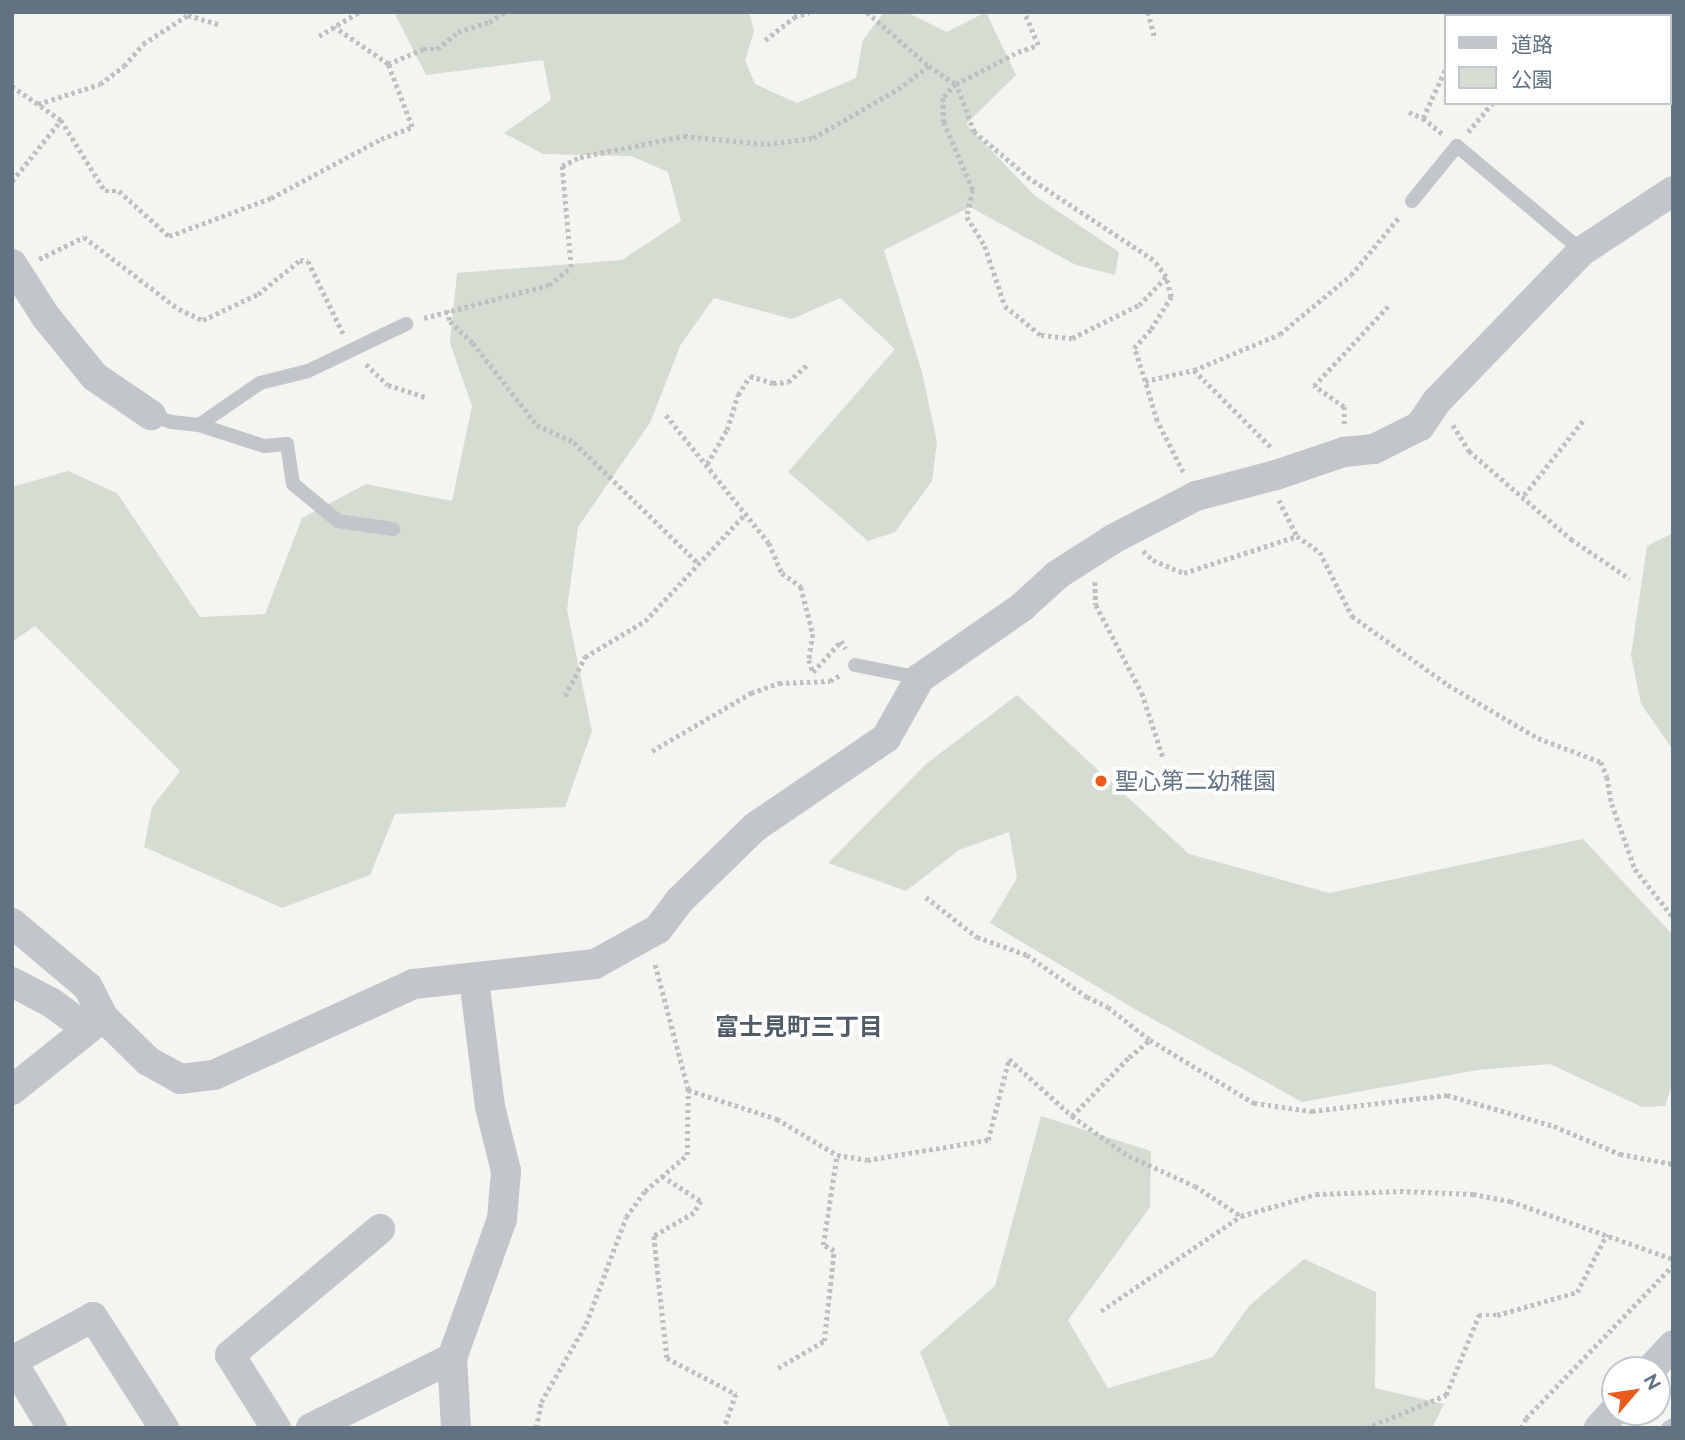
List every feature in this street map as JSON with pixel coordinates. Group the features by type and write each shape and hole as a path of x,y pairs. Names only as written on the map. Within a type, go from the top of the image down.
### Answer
{"street":[{"path":"12,982 95,1023 148,1061 180,1079 214,1075 414,984 596,964 658,929 680,900 755,827 886,738 920,678 1023,607 1057,575 1119,537 1196,496 1285,472 1344,452 1374,449 1420,426 1437,401 1582,250 1673,191"},
{"path":"14,267 46,317 95,377 151,415"},
{"path":"12,923 88,987 95,1023"},
{"path":"456,1428 453,1358 502,1219 506,1171 490,1107 474,978"},
{"path":"12,1090 95,1023"},
{"path":"276,1428 230,1355 380,1229"},
{"path":"52,1428 12,1361 93,1317 164,1428"},
{"path":"311,1428 453,1358"}],"lane":[{"path":"1412,201 1457,146 1582,250"},
{"path":"199,425 260,383 308,371 406,324"},
{"path":"151,415 171,422 199,425 264,446 287,444 293,484 338,521 393,529"},
{"path":"855,665 920,678"},
{"path":"1668,1428 1673,1424"}],"path":[{"path":"319,36 359,12"},
{"path":"388,64 423,49 437,49 458,32 489,22 505,12"},
{"path":"765,40 794,17 809,12"},
{"path":"867,12 929,66 956,84 974,132 1030,179 1153,260 1167,277 1171,297 1151,329 1134,348 1157,421 1196,496"},
{"path":"1024,12 1038,45 1018,52 956,84 943,98 944,122 973,190 967,217 985,246 1005,306 1041,335 1072,338 1139,305 1167,277"},
{"path":"1148,12 1155,39"},
{"path":"37,105 100,84 124,66 143,44 188,15 221,25"},
{"path":"12,86 61,120 105,191 119,191 169,236 271,198 370,144 412,127 388,64 334,27"},
{"path":"406,324 447,310 549,285 571,267 562,166 571,161 684,136 766,144 813,138 898,89 929,66"},
{"path":"1423,118 1444,73"},
{"path":"1409,112 1423,118 1457,146 1490,105"},
{"path":"12,181 61,120"},
{"path":"1145,382 1194,370 1280,334 1351,275 1412,201"},
{"path":"14,267 83,237 180,309 204,320 258,294 300,260 308,261 352,350 387,385 428,398"},
{"path":"1344,452 1344,407 1314,386 1388,306"},
{"path":"447,310 450,321 473,343 537,425 574,442 699,564"},
{"path":"706,464 727,430 738,395 750,376 774,383 788,382 808,364"},
{"path":"1194,370 1285,472 1278,497 1297,536 1320,552 1352,616 1448,685 1538,738 1601,762 1607,776 1612,804 1635,869 1673,917"},
{"path":"1437,401 1469,451 1524,495 1571,539 1630,579"},
{"path":"652,751 751,693 779,683 830,681 855,665 841,641 813,672 809,660 813,634 801,587 782,573 769,543 666,415"},
{"path":"1524,495 1585,418"},
{"path":"565,696 585,657 645,621 745,514"},
{"path":"1163,757 1142,693 1096,605 1095,582 1119,537 1153,560 1184,573 1297,536"},
{"path":"926,897 977,937 1027,955 1087,998 1108,1007 1150,1040 1254,1103 1312,1111 1447,1095 1554,1126 1620,1154 1673,1164"},
{"path":"536,1428 541,1402 586,1324 626,1217 645,1191 687,1155 688,1090 653,966 658,929"},
{"path":"1072,1116 1129,1057 1150,1040"},
{"path":"688,1090 777,1119 837,1156 867,1160 988,1140 1009,1059 1072,1116 1129,1156 1195,1186 1241,1216"},
{"path":"778,1368 824,1341 834,1251 823,1245 837,1156"},
{"path":"662,1176 701,1201 694,1213 654,1236 667,1358 736,1394 724,1428"},
{"path":"1101,1311 1241,1216 1316,1194 1436,1191 1510,1201 1673,1259"},
{"path":"1366,1428 1446,1395 1479,1315 1497,1315 1577,1292 1607,1234"},
{"path":"1521,1428 1526,1418 1673,1265"}],"green space":[{"path":"394,12 749,12 754,31 745,60 755,84 797,103 856,78 863,40 884,12 906,12 947,32 986,12 1016,75 966,124 1035,196 1119,252 1115,275 1076,265 970,207 884,250 922,372 937,442 932,481 895,532 868,541 788,472 895,349 840,298 792,319 714,298 681,344 650,423 578,527 567,610 592,731 565,807 395,814 370,875 282,908 144,847 152,807 180,771 35,626 12,642 12,487 68,471 117,493 200,617 265,614 302,518 366,484 452,501 472,406 450,343 457,273 622,260 681,221 668,172 631,156 543,154 504,133 551,100 543,60 426,75"},
{"path":"1673,533 1673,750 1641,704 1631,655 1647,546"},
{"path":"1017,695 1189,854 1329,893 1583,839 1673,935 1673,1082 1665,1106 1642,1107 1550,1064 1478,1070 1302,1102 1133,1008 990,923 1017,878 1009,832 959,850 906,891 828,863 926,764"},
{"path":"1041,1116 1151,1151 1150,1207 1068,1320 1108,1388 1213,1357 1249,1306 1304,1259 1376,1292 1375,1388 1444,1404 1432,1428 950,1428 920,1352 995,1286"}],"place":[{"name":"聖心第二幼稚園","path":"1101,781"}],"district":[{"name":"富士見町三丁目","path":"799,1027"}]}
